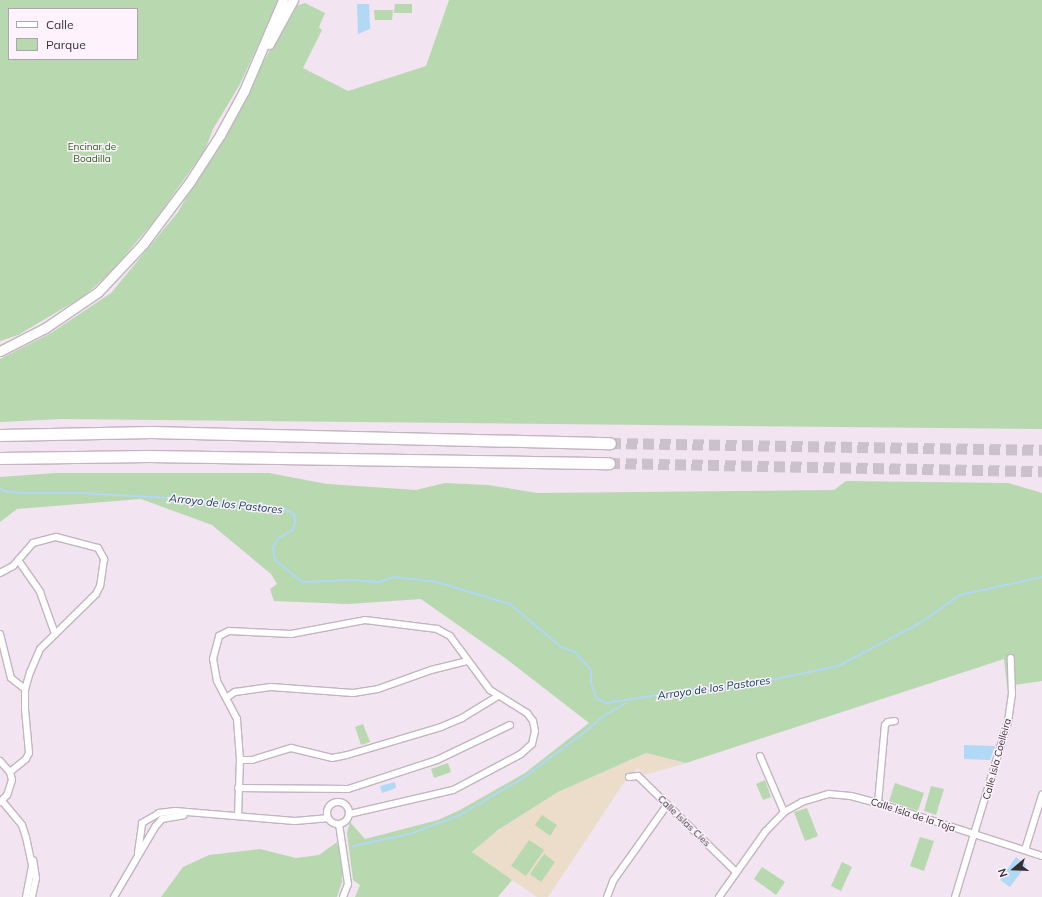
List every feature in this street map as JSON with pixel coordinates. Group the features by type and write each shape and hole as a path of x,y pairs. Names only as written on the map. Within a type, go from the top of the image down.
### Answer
{"highway":[{"path":"0,435 151,432 610,443"},
{"path":"0,458 149,456 609,463"}],"street":[{"path":"0,350 21,341 73,310 98,292 120,270 205,160 230,118 283,0"},
{"path":"254,66 293,0"},
{"path":"0,572 7,570 33,543 56,538 90,545 102,553 104,567 100,586 89,601 40,649 25,689 29,753 26,759 10,772"},
{"path":"18,560 40,592 55,634"},
{"path":"238,816 240,760 237,719 217,681 213,659 219,636 229,631 291,634 365,620 437,629 447,634 498,696 527,714 533,721 535,730 532,744 527,749 453,790 349,814"},
{"path":"0,634 11,678 25,689"},
{"name":"Calle Isla Coelleira","path":"955,897 976,835 1008,722 1012,696 1011,658"},
{"path":"226,698 235,692 270,687 353,693 378,689 431,670 468,661"},
{"path":"240,760 252,760 291,748 332,758 347,755 441,727 462,718 498,696"},
{"path":"878,803 885,725 888,722 895,721"},
{"path":"238,788 348,789 445,757 510,725"},
{"path":"760,756 784,812"},
{"path":"0,761 10,772 11,788 1,801 22,825 32,866 26,897"},
{"name":"Calle Islas Cíes","path":"628,777 638,776 736,872"},
{"name":"Calle Isla de la Toja","path":"719,897 765,832 784,812 809,800 829,794 851,796 878,803 1042,856"},
{"path":"1025,850 1042,795"},
{"path":"336,802 342,802 347,807 349,814 346,820 339,824 332,823 328,818 330,805 336,802"},
{"path":"607,897 613,881 667,805"},
{"path":"138,853 142,823 150,816 175,811 196,814 295,820 328,818"},
{"path":"114,897 138,853 162,819 196,814"},
{"path":"339,824 348,884 343,897"},
{"path":"28,847 36,867 32,897"}],"shaded area":[{"path":"646,753 686,763 644,775 638,768 623,784 548,897 537,897 472,853 493,834 558,792"}],"green space":[{"name":"Encinar de Boadilla","path":"0,0 279,0 239,86 213,129 205,150 155,220 110,273 84,296 18,335 0,341"},
{"path":"449,0 1042,0 1042,429 62,419 0,422 0,359 51,333 111,293 178,212 295,6 305,3 325,13 319,27 322,30 303,68 348,91 426,66"},
{"path":"395,4 412,4 412,13 394,13"},
{"path":"374,10 393,10 392,20 375,20"},
{"path":"55,473 269,473 327,484 416,490 445,483 488,485 537,493 834,490 846,481 1008,483 1042,493 1042,681 1007,686 1004,659 686,763 646,753 558,792 498,830 472,852 512,880 498,897 355,897 360,885 353,880 347,833 350,822 365,839 438,820 460,810 525,773 589,723 505,658 421,599 348,604 274,601 270,589 277,584 271,574 212,525 141,499 17,509 0,522 0,477"},
{"path":"363,724 370,742 361,745 355,727"},
{"path":"448,763 451,772 434,778 431,769"},
{"path":"765,780 771,797 763,800 756,784"},
{"path":"895,783 924,793 918,811 889,801"},
{"path":"931,786 944,789 936,815 924,811"},
{"path":"807,808 818,836 805,841 794,812"},
{"path":"542,815 557,825 550,836 535,825"},
{"path":"920,837 934,841 924,871 910,866"},
{"path":"529,840 544,850 526,876 511,866"},
{"path":"337,842 342,865 342,882 337,897 161,897 183,867 209,855 260,849 296,858 319,855"},
{"path":"544,854 555,862 541,882 530,874"},
{"path":"842,862 852,867 841,891 831,886"},
{"path":"762,867 785,882 776,895 754,879"}],"water":[{"path":"357,4 369,4 370,29 358,34"},
{"path":"964,745 995,746 990,760 964,759"},
{"path":"395,782 396,788 382,793 380,786"},
{"path":"1016,857 1026,865 1010,887 1000,880"}],"waterway":[{"name":"Arroyo de los Pastores","path":"0,488 4,491 23,493 81,493 171,498 222,505 282,508 294,514 295,522 293,530 278,538 273,548 275,560 302,582 352,580 379,582 395,577 437,582 510,604 561,647 575,652 591,670 591,684 597,699 607,703 689,690 741,686 838,666 920,623 960,595 1042,577"},
{"name":"Arroyo de los Pastores","path":"353,846 410,834 460,815 523,778 590,728 600,718 626,703"}],"tunnel":[{"path":"610,443 1042,450"},
{"path":"609,463 1042,471"}]}
